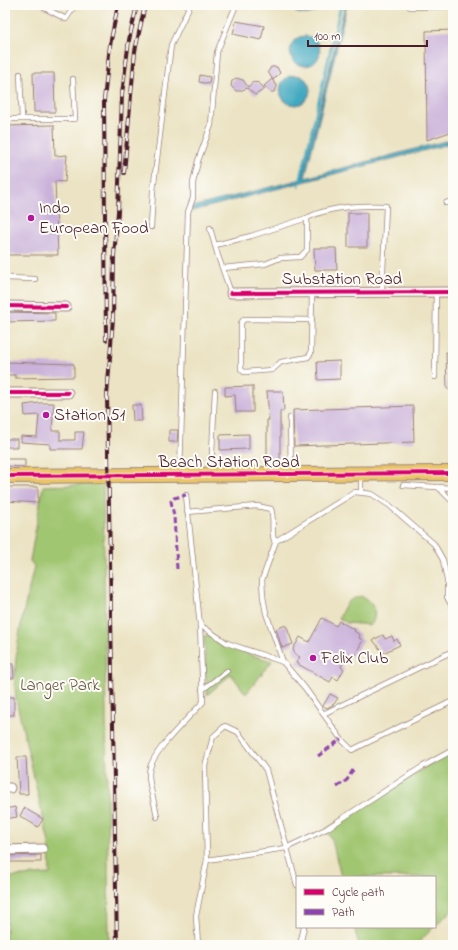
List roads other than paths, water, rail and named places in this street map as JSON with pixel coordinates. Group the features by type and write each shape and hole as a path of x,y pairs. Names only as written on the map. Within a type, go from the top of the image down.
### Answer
{"main road":[{"name":"Beach Station Road","path":"5,476 453,473"}],"street":[{"name":"Substation Road","path":"231,293 453,292"},
{"path":"5,306 66,307"},
{"path":"5,394 68,394"},
{"path":"5,850 42,849"}],"lane":[{"path":"39,5 66,19 75,5"},
{"path":"151,227 153,191 163,99 171,45 190,5"},
{"path":"180,475 188,212 193,198 193,183 198,161 211,125 217,52 236,5"},
{"path":"409,5 410,7 453,6"},
{"path":"20,74 22,119"},
{"path":"5,119 75,119 72,79"},
{"path":"446,203 453,200"},
{"path":"215,245 251,236 307,218 320,211 371,205 386,206 382,292"},
{"path":"223,268 265,264 280,258 300,256 307,250 307,218"},
{"path":"210,228 231,293"},
{"path":"5,278 35,279"},
{"path":"312,292 312,320 311,353 308,357 281,362 272,370 244,372 241,369 241,323 244,319 312,320"},
{"path":"435,377 436,292"},
{"path":"211,475 215,390"},
{"path":"290,418 291,475"},
{"path":"361,474 361,492"},
{"path":"403,485 453,488"},
{"path":"438,487 453,502"},
{"path":"453,608 447,597 447,580 443,560 434,544 389,505 372,494 361,492 355,492 331,505 276,541 262,580 266,614 284,662 341,739 352,750 453,701"},
{"path":"157,817 149,773 152,761 164,745 203,702 200,625 186,495"},
{"path":"187,512 257,506 271,509 274,516 272,536 275,543"},
{"path":"200,625 226,643 284,662"},
{"path":"323,714 453,651"},
{"path":"202,690 227,671"},
{"path":"198,945 196,916 207,860 205,766 213,736 225,726 238,732 266,770 296,882"},
{"path":"207,860 286,848 326,829 422,767 453,750"},
{"path":"300,945 304,928"}],"water":[{"path":"287,5 323,5 315,12 305,14 296,12"},
{"path":"345,5 347,5 305,178 453,139 453,143 192,211 192,207 302,179"},
{"path":"305,36 311,37 319,45 319,57 311,65 305,66 299,65 291,57 290,51 291,45 299,37"},
{"path":"295,75 301,76 309,84 309,96 301,104 295,105 289,104 281,96 280,90 281,84 289,76"}],"waterway":[{"path":"299,186 341,5"}],"railway":[{"path":"106,340 104,100 110,45 118,5"},
{"path":"117,945 107,396 113,318 114,255 118,212 122,94 129,40 137,5"},
{"path":"124,173 135,51 145,5"}],"place":[{"name":"Indo European Food","path":"31,218"},
{"name":"Station 51","path":"46,415"},
{"name":"Felix Club","path":"313,658"}],"park label":[{"name":"Langer Park","path":"60,685"}]}
